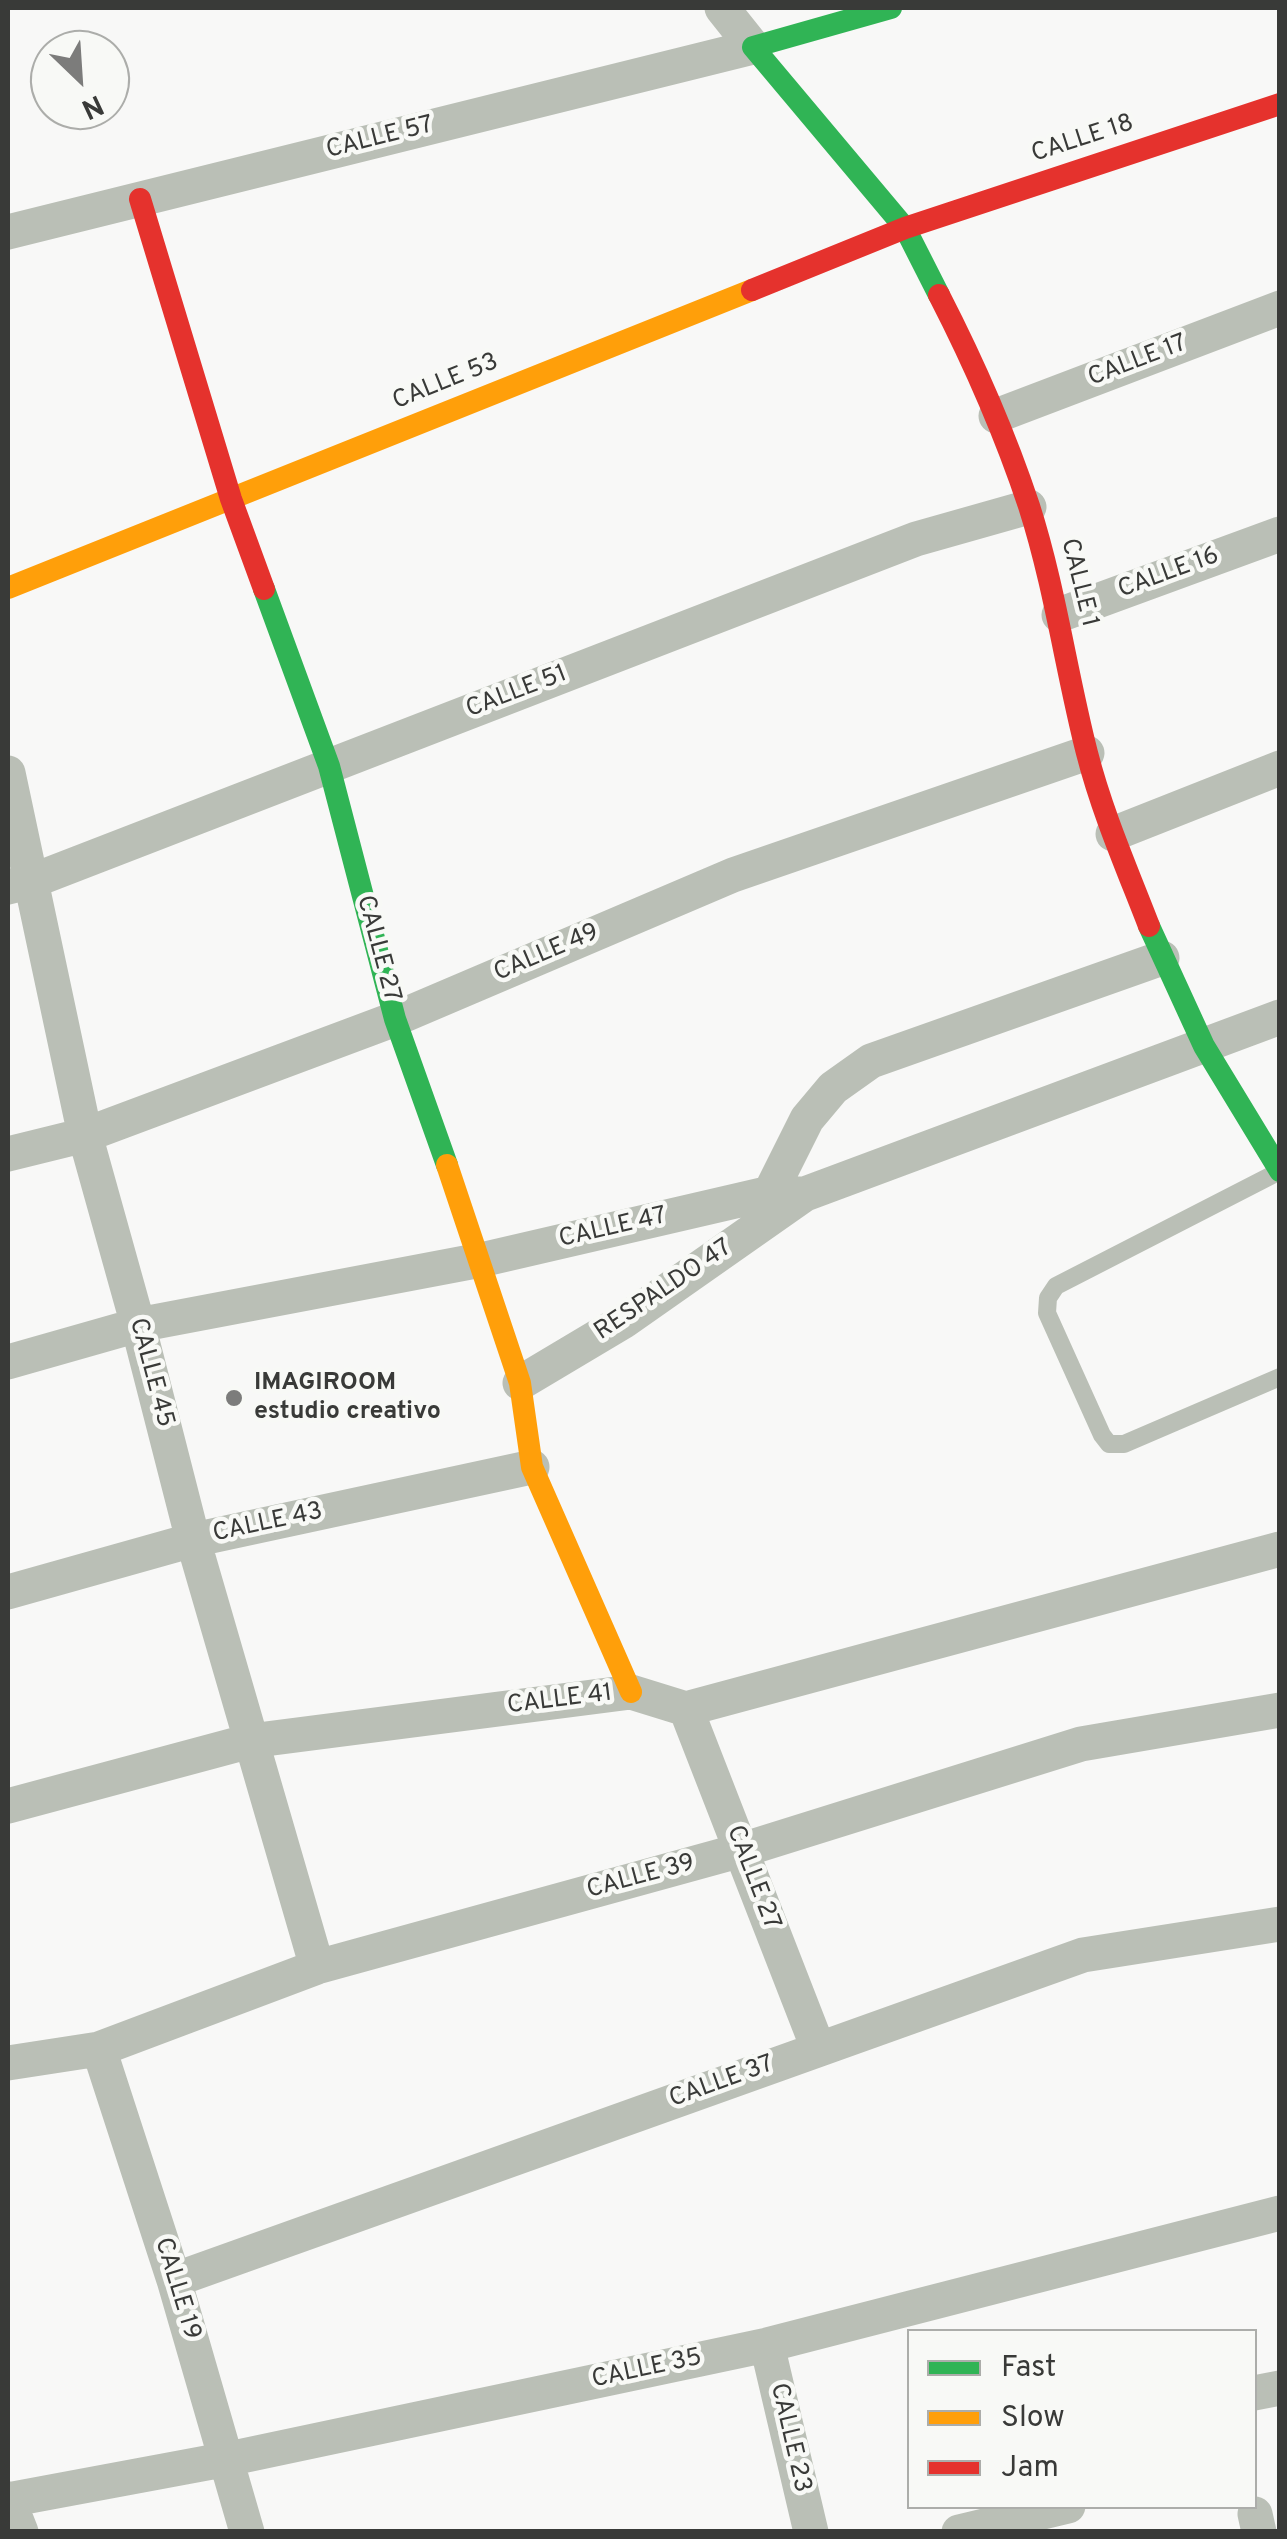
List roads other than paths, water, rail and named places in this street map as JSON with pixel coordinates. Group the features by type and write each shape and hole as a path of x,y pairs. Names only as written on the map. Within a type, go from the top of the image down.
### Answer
{"street":[{"path":"722,8 753,47 891,8"},
{"name":"CALLE 57","path":"8,232 753,47"},
{"name":"CALLE 1","path":"753,47 904,228 952,320 996,416 1029,508 1059,615 1087,753 1113,834 1162,958 1204,1046 1280,1171"},
{"name":"CALLE 18","path":"904,228 1280,104"},
{"name":"CALLE 27","path":"140,198 232,499 329,766 395,1019 481,1260 520,1384 532,1467 631,1692"},
{"name":"CALLE 53","path":"8,588 904,228"},
{"name":"CALLE 17","path":"996,416 1280,308"},
{"name":"CALLE 51","path":"20,884 916,539 1029,508"},
{"name":"CALLE 16","path":"1059,615 1280,534"},
{"name":"CALLE 49","path":"8,1154 84,1135 395,1019 733,875 1087,753"},
{"path":"1113,834 1280,768"},
{"name":"CALLE 45","path":"8,772 20,884 84,1135 193,1540 317,1967"},
{"path":"788,1193 807,1119 833,1088 871,1061 1162,958"},
{"name":"CALLE 47","path":"8,1362 138,1325 481,1260 788,1193 1280,1017"},
{"name":"RESPALDO 47","path":"520,1384 624,1320 788,1193"},
{"name":"CALLE 43","path":"8,1592 193,1540 532,1467"},
{"path":"686,1709 1280,1549"},
{"name":"CALLE 41","path":"8,1806 250,1741 631,1692 686,1709"},
{"name":"CALLE 27","path":"686,1709 818,2048"},
{"name":"CALLE 39","path":"8,2063 100,2048 317,1967 742,1850 1081,1744 1280,1710"},
{"name":"CALLE 37","path":"174,2280 1083,1954 1280,1924"},
{"name":"CALLE 19","path":"100,2048 174,2280 247,2532"},
{"name":"CALLE 35","path":"8,2500 228,2459 766,2345 1280,2213"},
{"name":"CALLE 23","path":"766,2345 811,2532"},
{"path":"8,2500 21,2532"},
{"path":"958,2532 1055,2509"}],"lane":[{"path":"1280,1171 1056,1286 1048,1298 1047,1313 1109,1444 1124,1444 1280,1377"}],"place":[{"name":"IMAGIROOM estudio creativo","path":"234,1398"}]}
